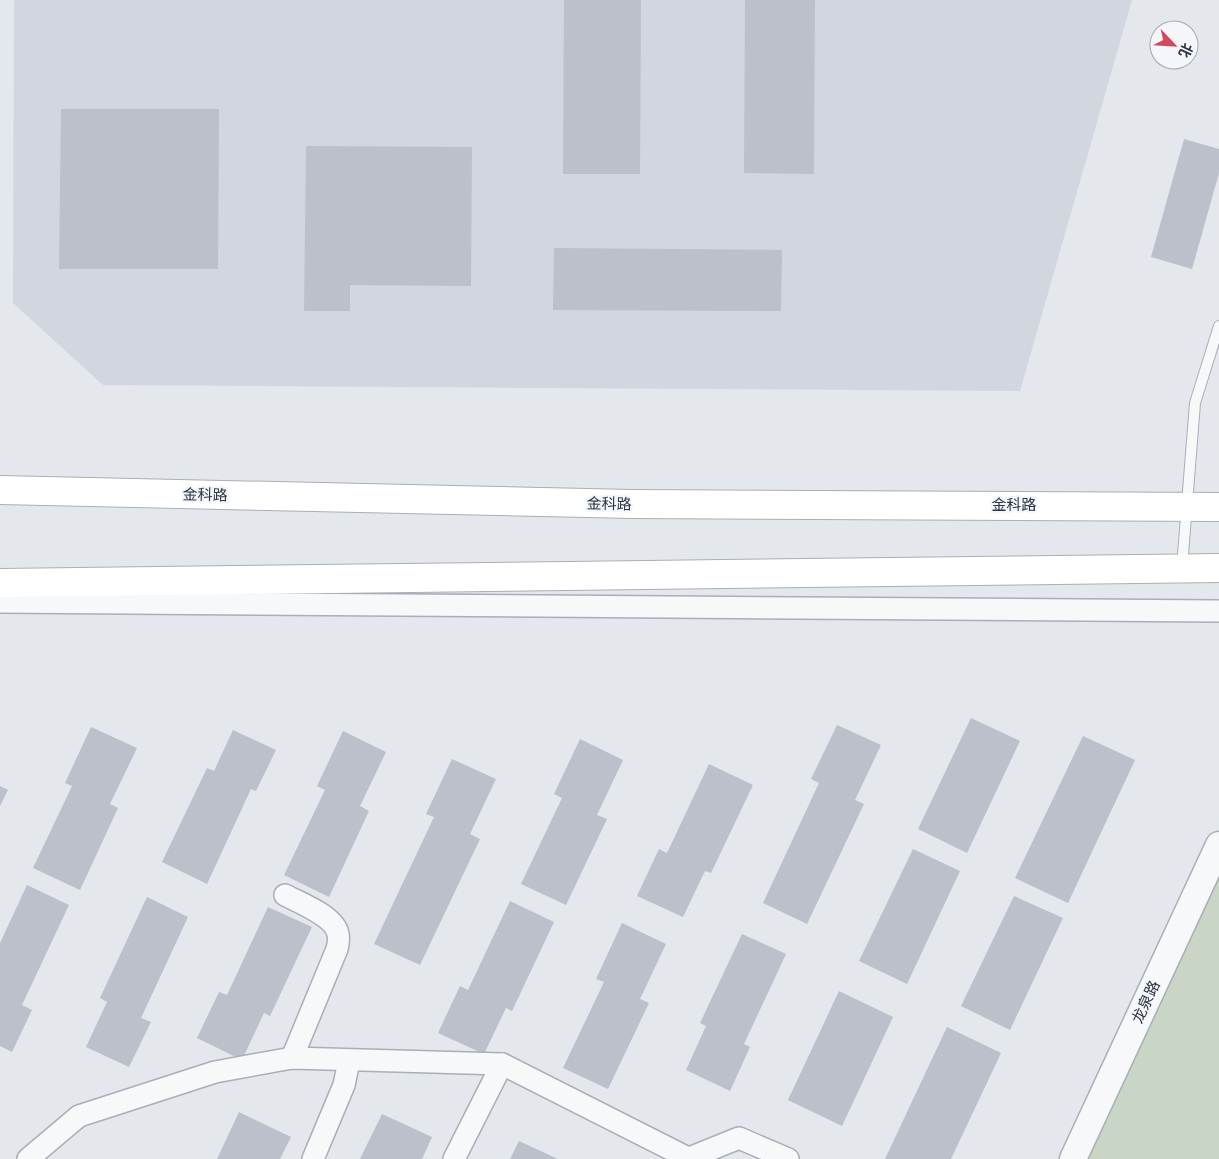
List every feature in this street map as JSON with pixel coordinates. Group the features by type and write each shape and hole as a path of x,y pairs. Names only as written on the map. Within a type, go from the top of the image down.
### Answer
{"main road":[{"name":"金科路","path":"0,490 632,504 1219,507"},
{"path":"0,582 1219,568"}],"street":[{"path":"0,602 1219,611"},
{"name":"龙泉路","path":"1073,1159 1219,845"},
{"path":"285,895 325,917 334,925 339,934 338,949 292,1058"},
{"path":"28,1159 79,1116 215,1072 292,1058 502,1064 688,1159 739,1138 788,1159"},
{"path":"313,1159 344,1085 349,1061"},
{"path":"454,1159 502,1064"}],"lane":[{"path":"1182,568 1195,403 1219,326"}],"shaded area":[{"path":"14,0 1132,0 1020,391 103,385 13,303"}],"green space":[{"path":"1219,877 1219,1159 1083,1159"}],"building":[{"path":"564,0 641,0 640,174 563,174"},
{"path":"745,0 815,0 814,174 744,173"},
{"path":"61,109 219,109 218,269 59,269"},
{"path":"1184,139 1219,149 1219,173 1192,269 1151,257"},
{"path":"306,146 472,147 471,286 350,285 350,311 304,311"},
{"path":"554,248 782,250 781,311 553,310"},
{"path":"971,718 1020,741 967,853 918,829"},
{"path":"837,725 881,745 855,800 864,804 807,924 763,903 819,783 811,779"},
{"path":"91,727 137,748 110,804 118,808 80,890 33,868 72,786 65,783"},
{"path":"233,730 276,750 256,791 251,789 207,884 162,862 207,768 214,771"},
{"path":"343,731 386,752 360,806 369,811 329,897 284,875 325,790 317,786"},
{"path":"1083,736 1135,760 1068,903 1015,878"},
{"path":"580,739 623,760 597,815 607,819 566,905 521,884 562,798 554,794"},
{"path":"452,759 496,779 470,834 480,839 420,965 374,944 434,817 426,814"},
{"path":"709,764 753,785 711,873 705,871 683,917 637,896 659,849 667,853"},
{"path":"0,786 8,790 0,806"},
{"path":"913,849 960,871 907,984 859,961"},
{"path":"27,885 69,905 22,1005 32,1010 12,1052 0,1046 0,943"},
{"path":"1014,896 1063,918 1010,1030 961,1006"},
{"path":"147,897 188,917 141,1018 151,1022 129,1067 86,1047 107,1002 100,998"},
{"path":"510,901 554,922 512,1011 506,1008 484,1054 438,1033 460,986 468,990"},
{"path":"268,907 312,927 270,1016 264,1013 242,1060 197,1038 219,992 227,995"},
{"path":"622,923 666,944 640,999 649,1003 608,1089 563,1068 604,982 596,979"},
{"path":"742,934 786,954 744,1044 750,1047 730,1091 686,1070 706,1026 700,1023"},
{"path":"839,991 893,1017 842,1126 788,1100"},
{"path":"947,1027 1001,1053 951,1159 885,1159"},
{"path":"239,1112 291,1137 280,1159 217,1159"},
{"path":"382,1114 432,1137 422,1159 360,1159"},
{"path":"519,1141 558,1159 510,1159"}]}
